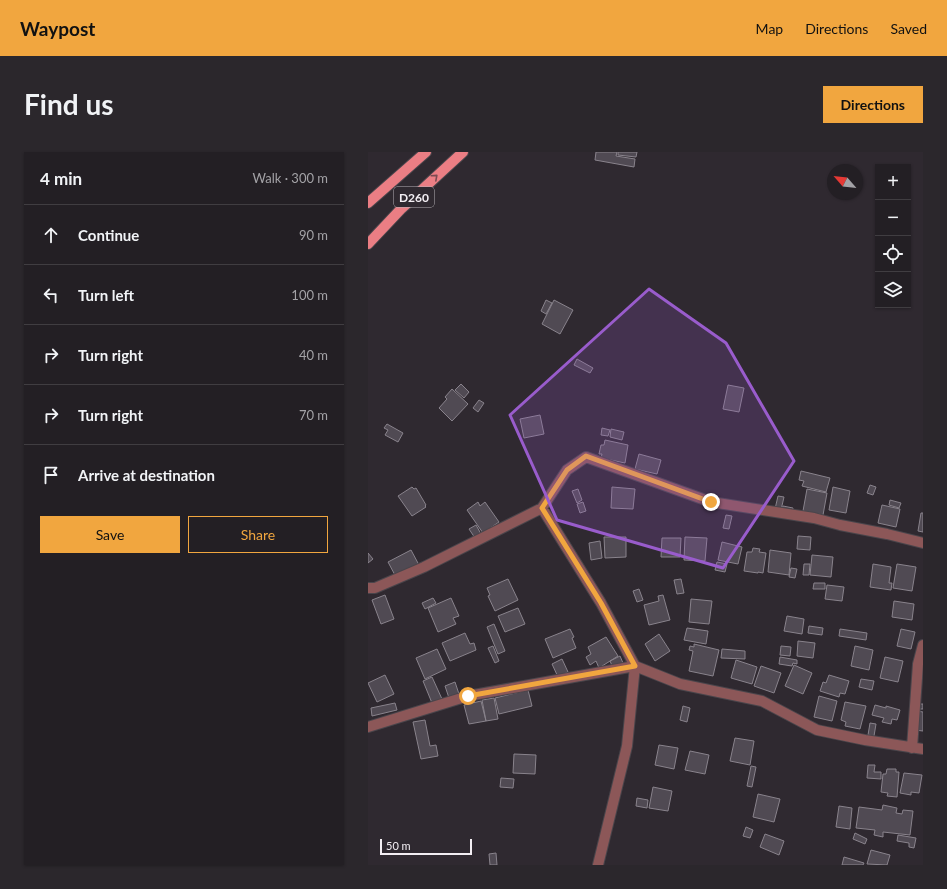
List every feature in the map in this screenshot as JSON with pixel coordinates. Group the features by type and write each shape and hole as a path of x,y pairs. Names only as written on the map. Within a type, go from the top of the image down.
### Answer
{"main road":[{"name":"D260","path":"368,203 426,152"},
{"name":"D260","path":"368,244 400,209 463,152"}],"street":[{"path":"368,588 375,588 424,567 542,508 567,470 586,456 711,502 814,518 923,543"},
{"path":"542,508 601,603 635,666 627,746 598,865"},
{"path":"912,748 918,664 923,645"},
{"path":"368,727 468,696 635,666 680,684 762,701 817,730 865,740 923,749"}],"highlighted area":[{"path":"649,289 726,343 794,461 723,568 557,520 510,415"}],"building":[{"path":"596,152 617,152 616,156 635,159 634,167 595,160"},
{"path":"618,152 637,152 636,157 618,155"},
{"path":"546,300 552,303 546,314 541,311"},
{"path":"554,300 573,310 560,334 542,324"},
{"path":"577,359 593,368 590,373 574,365"},
{"path":"461,384 469,392 464,398 455,390"},
{"path":"728,385 744,388 739,412 723,409"},
{"path":"452,389 468,404 452,421 439,408 447,399 445,397"},
{"path":"479,400 484,403 478,412 473,408"},
{"path":"540,415 544,434 524,438 520,419"},
{"path":"387,424 403,433 398,442 385,435 388,430 384,428"},
{"path":"602,428 610,430 608,436 601,435"},
{"path":"611,429 624,432 622,440 610,437"},
{"path":"605,440 628,445 625,463 601,458 602,454 599,454 601,445 604,445"},
{"path":"639,454 661,460 657,474 635,469"},
{"path":"801,471 830,478 826,492 802,486 804,481 799,480"},
{"path":"870,485 876,487 873,495 867,493"},
{"path":"412,487 414,489 416,488 426,507 412,516 398,496"},
{"path":"612,487 635,489 633,509 611,508"},
{"path":"833,487 850,491 846,513 829,510"},
{"path":"578,489 582,500 577,503 572,491"},
{"path":"807,489 827,493 823,515 803,511"},
{"path":"778,496 784,497 781,510 775,509"},
{"path":"890,500 901,503 899,508 889,505"},
{"path":"478,502 480,506 485,502 499,522 483,533 467,510"},
{"path":"583,502 586,511 580,513 577,504"},
{"path":"882,505 900,509 896,527 878,523"},
{"path":"783,506 793,508 792,514 781,512"},
{"path":"921,513 923,513 923,532 918,531"},
{"path":"726,515 732,516 729,529 723,528"},
{"path":"476,525 481,534 475,538 469,529"},
{"path":"798,536 811,537 810,550 797,549"},
{"path":"604,537 626,537 626,557 605,558"},
{"path":"685,537 707,538 705,561 684,560"},
{"path":"662,538 681,538 680,557 661,557"},
{"path":"600,541 602,558 591,560 589,543"},
{"path":"722,542 742,547 738,564 718,560"},
{"path":"753,548 760,549 759,552 766,553 763,573 744,571 747,552 752,552"},
{"path":"411,550 419,565 396,577 388,562"},
{"path":"770,550 791,553 789,575 768,572"},
{"path":"368,553 373,559 368,563"},
{"path":"812,555 833,557 831,577 810,575"},
{"path":"717,562 727,564 725,572 715,570"},
{"path":"804,564 810,564 809,575 803,575"},
{"path":"873,564 891,567 889,583 892,583 891,590 870,587"},
{"path":"897,564 916,567 912,591 893,588"},
{"path":"791,568 797,569 795,578 789,577"},
{"path":"508,579 518,600 495,611 488,596 490,595 487,588"},
{"path":"681,579 684,593 677,594 674,580"},
{"path":"814,583 825,583 825,589 813,589"},
{"path":"827,585 844,587 842,601 825,599"},
{"path":"639,589 643,600 637,602 633,591"},
{"path":"385,595 394,619 381,624 372,600"},
{"path":"663,595 670,620 649,625 644,605 659,601 658,596"},
{"path":"433,598 436,603 425,609 422,603"},
{"path":"451,598 459,616 453,618 456,624 438,632 428,608"},
{"path":"691,599 712,601 709,624 689,622"},
{"path":"894,601 914,604 912,620 892,617"},
{"path":"518,608 525,624 505,632 498,616"},
{"path":"787,616 804,619 802,634 784,631"},
{"path":"494,624 505,651 498,654 487,627"},
{"path":"809,626 823,628 822,635 808,633"},
{"path":"687,628 708,631 706,644 684,640"},
{"path":"570,629 574,637 572,638 576,648 553,658 545,639"},
{"path":"840,629 867,633 866,640 839,636"},
{"path":"901,629 915,632 911,649 897,646"},
{"path":"465,633 470,644 474,643 476,650 450,661 442,643"},
{"path":"659,634 670,651 655,661 645,644"},
{"path":"606,637 618,656 599,668 596,661 590,665 586,657 591,654 588,647"},
{"path":"798,641 815,643 813,658 797,656"},
{"path":"694,644 719,650 713,676 689,671 693,651 689,650 690,646 694,647"},
{"path":"493,646 499,661 495,663 488,648"},
{"path":"781,646 791,647 790,656 780,655"},
{"path":"855,646 873,650 869,670 851,666"},
{"path":"437,649 446,669 425,679 416,658"},
{"path":"722,649 745,651 745,659 721,658"},
{"path":"620,656 623,663 613,668 610,661"},
{"path":"780,657 797,660 797,664 793,663 792,666 779,664"},
{"path":"885,657 903,661 898,682 880,678"},
{"path":"562,659 568,672 558,677 552,664"},
{"path":"736,660 757,667 752,684 731,678"},
{"path":"794,665 812,673 803,694 785,686"},
{"path":"761,666 781,673 774,693 754,686"},
{"path":"385,675 394,694 377,702 368,683"},
{"path":"829,675 849,681 845,694 840,693 839,697 820,691 823,682 826,683"},
{"path":"432,677 442,699 432,703 423,681"},
{"path":"861,679 874,681 872,690 859,687"},
{"path":"455,682 459,694 449,698 445,686"},
{"path":"528,690 532,706 499,714 495,698"},
{"path":"819,696 837,701 832,721 814,717"},
{"path":"494,698 498,719 486,721 482,700"},
{"path":"481,701 486,721 469,724 464,705"},
{"path":"845,702 866,706 860,729 845,726 846,722 841,720"},
{"path":"395,703 397,710 372,716 371,708"},
{"path":"917,704 923,704 923,709 917,709"},
{"path":"875,705 900,710 897,720 892,719 891,724 882,722 884,718 872,715"},
{"path":"683,706 690,708 687,722 680,720"},
{"path":"917,711 923,712 923,731 915,730"},
{"path":"425,720 430,746 436,745 438,756 421,759 413,722"},
{"path":"870,723 876,724 874,736 868,735"},
{"path":"735,738 754,741 750,765 730,761"},
{"path":"659,745 678,748 674,769 655,765"},
{"path":"690,751 709,755 705,774 685,770"},
{"path":"514,754 536,755 535,774 513,773"},
{"path":"868,765 875,765 874,772 881,772 881,779 867,778"},
{"path":"751,766 756,767 752,787 747,786"},
{"path":"887,769 896,769 896,772 899,772 897,797 887,796 888,793 881,792 883,774 886,774"},
{"path":"904,773 922,775 919,793 911,792 911,795 900,793"},
{"path":"501,778 514,779 513,788 500,787"},
{"path":"653,787 672,791 668,811 649,808"},
{"path":"758,794 780,799 774,822 753,817"},
{"path":"637,798 648,800 647,808 636,806"},
{"path":"883,805 897,808 896,813 902,814 903,810 913,811 910,835 883,832 883,837 874,835 875,830 856,828 859,807 882,810"},
{"path":"839,806 852,808 850,829 836,827"},
{"path":"746,827 753,830 750,838 743,836"},
{"path":"855,833 867,839 865,844 853,839"},
{"path":"765,834 784,841 779,855 760,847"},
{"path":"898,835 916,838 914,848 909,847 909,843 897,841"},
{"path":"871,850 890,855 887,865 867,864"},
{"path":"496,853 497,865 490,865 489,854"},
{"path":"844,857 864,863 863,865 842,865"}],"route":[{"path":"468,696 635,666 601,603 542,508 567,470 586,456 711,502"}]}
